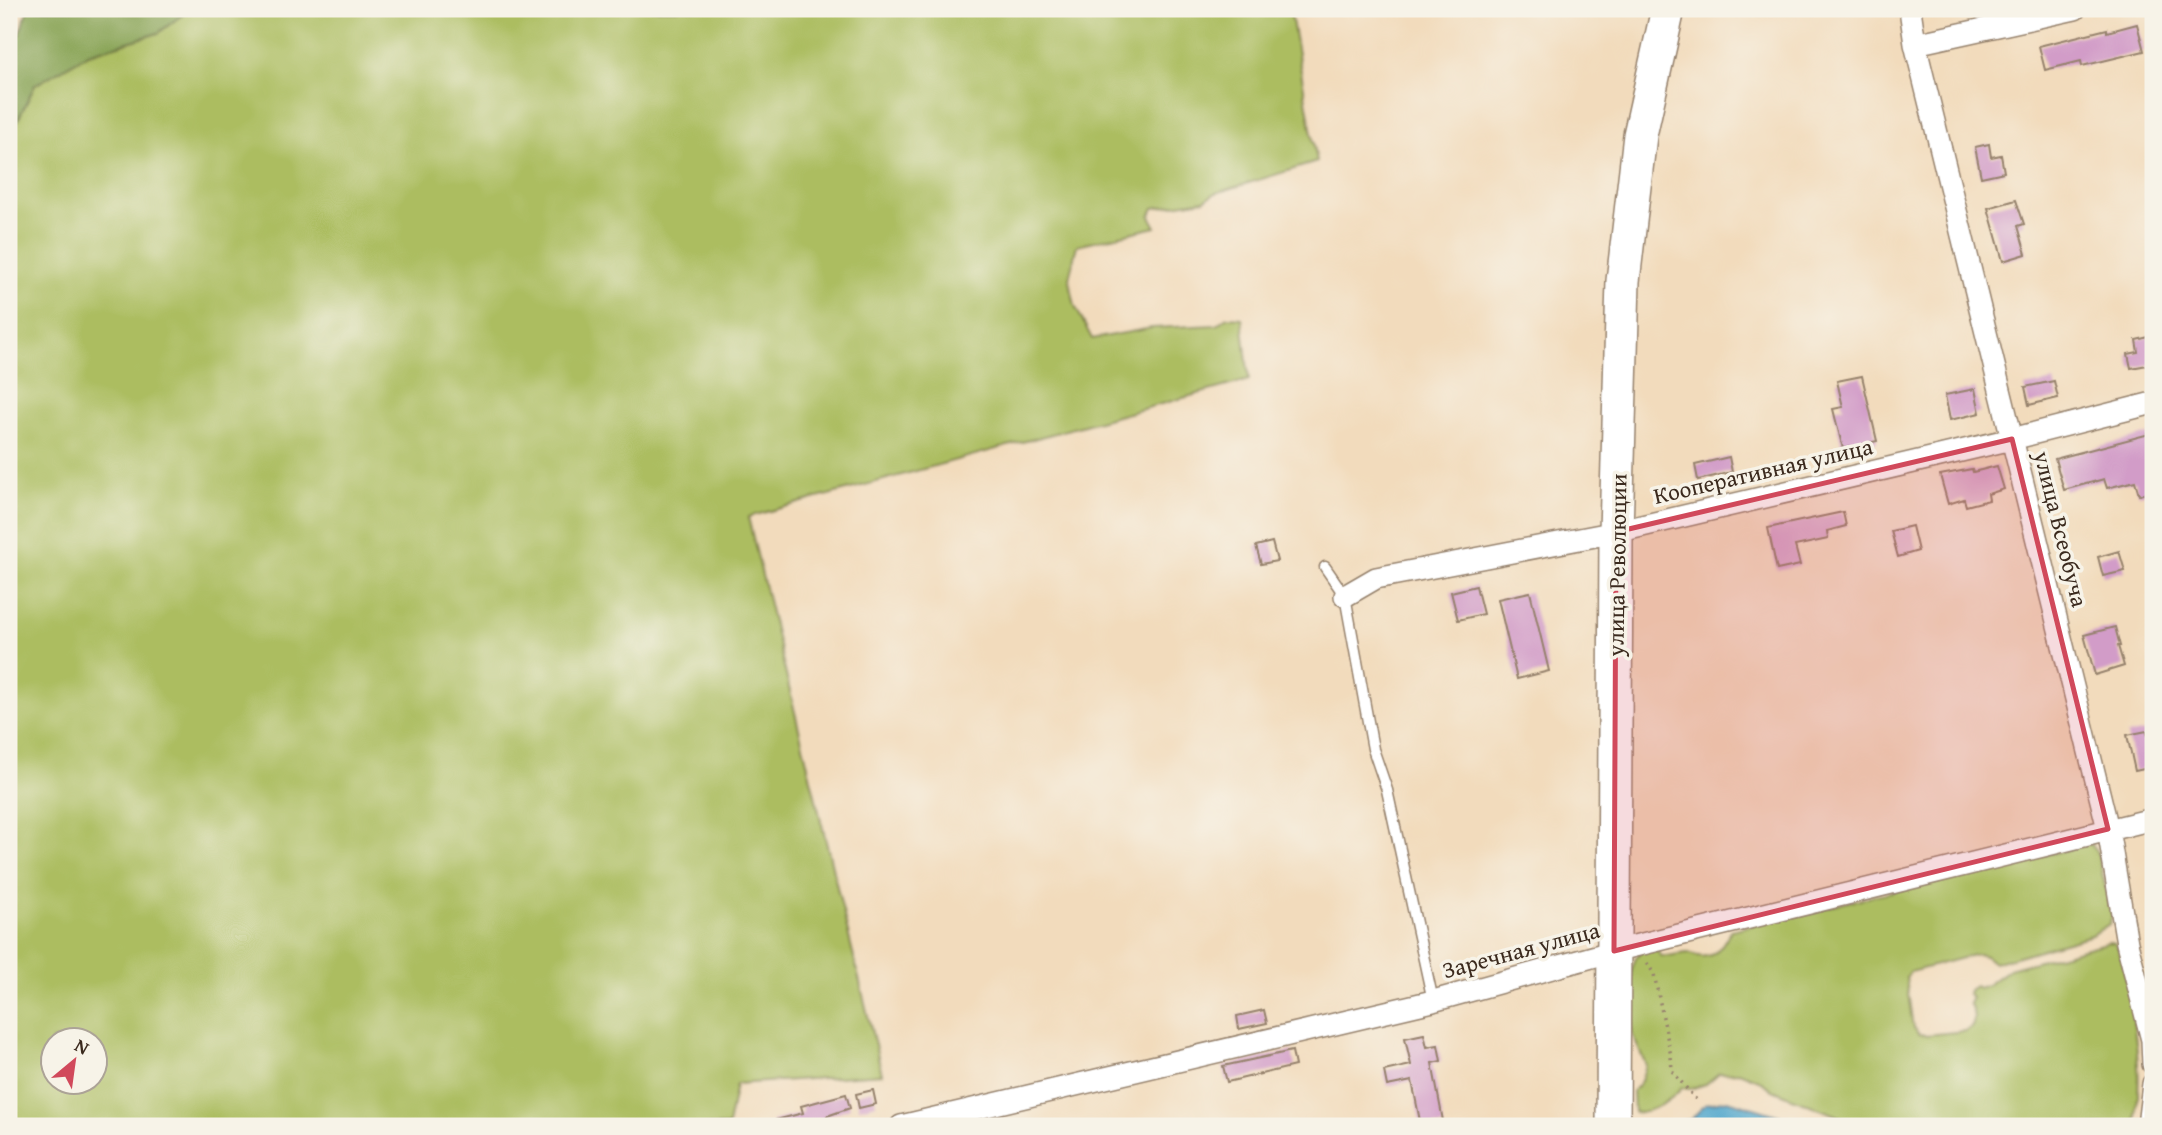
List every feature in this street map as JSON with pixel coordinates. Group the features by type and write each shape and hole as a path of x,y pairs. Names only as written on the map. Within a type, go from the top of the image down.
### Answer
{"main road":[{"name":"улица Революции","path":"1613,1126 1613,1067 1625,949 1616,532 1623,281 1640,135 1668,9"}],"street":[{"name":"улица Всеобуча","path":"1910,9 1915,44 2108,829 2127,943 2152,1040 2153,1064"},
{"path":"1915,44 2075,9"},
{"name":"Кооперативная улица","path":"1345,596 1376,578 1616,532 2012,439 2153,402"},
{"name":"Заречная улица","path":"901,1126 1433,1001 1625,949 2153,819"},
{"path":"2148,1126 2153,1084"}],"lane":[{"path":"1325,567 1345,596 1373,749 1387,790 1433,1001"}],"path":[{"path":"9,26 16,9"},
{"path":"1625,949 1654,974 1672,1071 1698,1102"}],"highlighted area":[{"path":"2012,439 2108,829 1614,951 1616,532"}],"green space":[{"path":"28,9 190,9 158,33 88,54 35,85 9,138 9,64"},
{"path":"190,9 1290,9 1317,162 1216,193 1204,200 1154,208 1150,216 1156,227 1077,245 1069,278 1075,306 1092,339 1152,328 1216,325 1227,317 1242,318 1249,380 748,517 882,1074 736,1084 728,1126 9,1126 9,138 35,85 88,54 158,33"},
{"path":"2091,844 2098,855 2112,916 2109,924 2092,935 1994,963 1977,954 1910,972 1906,978 1913,1028 1919,1034 1925,1035 1966,1031 1972,1026 1974,1015 1969,1003 1972,998 1968,994 1975,986 1978,988 1987,985 2009,969 2109,942 2115,943 2127,982 2136,1039 2139,1081 2135,1126 1921,1126 1919,1116 1912,1126 1863,1126 1773,1090 1759,1080 1739,1072 1719,1073 1706,1084 1690,1089 1682,1088 1654,1108 1634,1112 1633,1091 1641,1081 1646,1065 1632,1034 1632,969 1642,949 1656,949 1661,956 1688,953 1705,957 1719,949 1731,930"}],"water":[{"path":"1728,1100 1810,1122 1816,1126 1659,1126 1690,1120 1706,1104"}],"building":[{"path":"2137,24 2144,51 2082,66 2081,61 2045,70 2039,46"},
{"path":"1989,144 1991,157 2001,155 2004,172 1981,177 1975,147"},
{"path":"2016,200 2024,224 2018,226 2026,254 2003,261 1988,208"},
{"path":"2153,336 2153,364 2131,368 2128,354 2138,352 2136,340"},
{"path":"1862,376 1877,441 1843,449 1833,409 1843,407 1837,381"},
{"path":"2054,381 2058,398 2029,405 2025,387"},
{"path":"1975,389 1980,413 1950,420 1945,395"},
{"path":"2153,433 2153,491 2139,495 2135,481 2107,488 2104,479 2064,490 2055,459"},
{"path":"1729,457 1732,472 1698,480 1695,465"},
{"path":"1997,466 2004,489 1988,494 1989,500 1966,506 1964,499 1948,504 1940,475 1972,469 1973,472"},
{"path":"1843,512 1846,526 1827,531 1828,539 1795,546 1800,565 1777,570 1768,528"},
{"path":"1912,526 1918,551 1898,557 1891,531"},
{"path":"1272,542 1277,561 1261,564 1256,546"},
{"path":"2119,551 2125,571 2103,576 2098,557"},
{"path":"1476,586 1483,614 1458,620 1451,592"},
{"path":"1530,592 1549,671 1517,679 1498,599"},
{"path":"2115,627 2124,666 2095,675 2084,635"},
{"path":"2147,731 2153,767 2135,771 2127,735"},
{"path":"1264,1010 1267,1023 1239,1029 1237,1016"},
{"path":"1424,1034 1427,1047 1438,1045 1441,1061 1432,1063 1444,1126 1421,1126 1412,1081 1387,1086 1384,1071 1411,1065 1405,1038"},
{"path":"1292,1051 1295,1066 1227,1082 1223,1066"},
{"path":"873,1090 876,1104 859,1108 856,1094"},
{"path":"846,1094 850,1108 827,1116 829,1124 773,1126 772,1121 803,1113 801,1106"}]}
